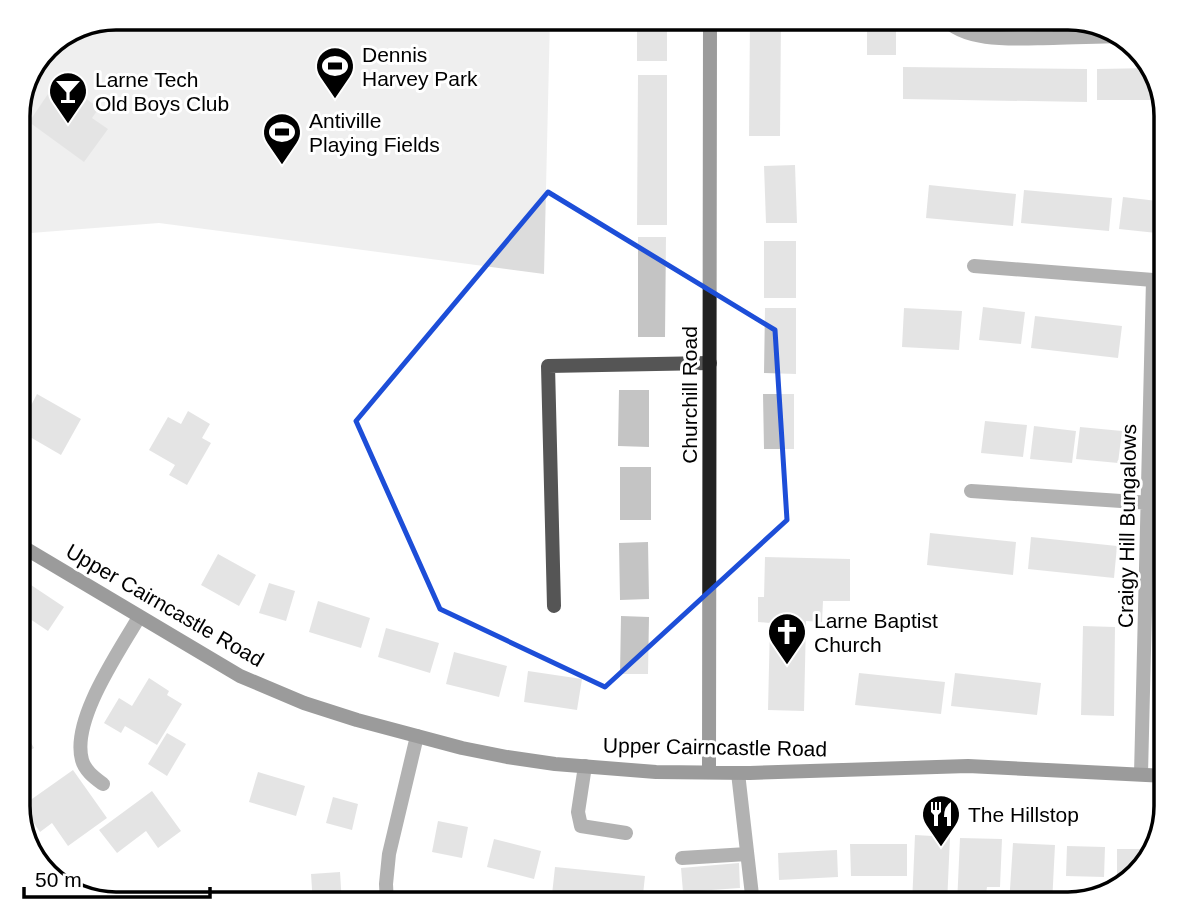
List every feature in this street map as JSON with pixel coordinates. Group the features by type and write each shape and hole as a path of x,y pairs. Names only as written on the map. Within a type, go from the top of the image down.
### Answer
{"street":[{"name":"Churchill Road","path":"709,772 710,30"},
{"path":"961,30 1001,38 1101,36"},
{"path":"975,266 1154,281"},
{"path":"554,606 548,366 710,363"},
{"name":"Craigy Hill Bungalows","path":"1141,774 1154,402"},
{"path":"971,491 1154,502"},
{"name":"Upper Cairncastle Road","path":"30,551 240,677 304,703 357,720 507,757 656,772 738,773 968,766 1154,775"},
{"path":"103,784 93,777 82,762 80,740 84,721 95,695 139,617"},
{"path":"386,892 389,854 417,736"},
{"path":"585,766 578,812 581,826 626,833"},
{"path":"738,773 751,892"},
{"path":"682,858 747,854"}],"highlighted area":[{"path":"548,192 775,330 787,520 605,687 440,609 356,421"}],"shaded area":[{"name":"Antiville Playing Fields","path":"116,30 550,30 544,274 159,223 30,233 30,110 33,94 44,68 55,55 83,36"}],"building":[{"path":"637,30 667,30 667,61 637,61"},
{"path":"750,30 781,30 780,136 749,136"},
{"path":"867,30 896,30 896,55 867,55"},
{"path":"903,67 1087,69 1087,102 903,99"},
{"path":"1140,68 1153,100 1097,100 1097,69"},
{"path":"638,75 667,75 667,225 637,225"},
{"name":"Larne Tech Old Boys Club","path":"50,91 67,103 75,91 99,108 92,118 108,129 84,162 30,121"},
{"path":"795,165 797,223 766,223 764,166"},
{"path":"929,185 1016,194 1013,226 926,218"},
{"path":"1024,190 1112,198 1109,231 1021,223"},
{"path":"1123,197 1154,201 1154,233 1119,229"},
{"path":"638,237 666,237 665,337 638,337"},
{"path":"764,241 796,241 796,298 764,298"},
{"path":"983,307 1025,312 1021,344 979,340"},
{"path":"765,308 796,308 796,374 764,373"},
{"path":"904,308 962,311 959,350 902,347"},
{"path":"1035,316 1122,326 1118,358 1031,348"},
{"path":"619,390 649,390 649,447 618,446"},
{"path":"37,394 81,419 61,455 30,437 30,407"},
{"path":"763,394 794,394 794,449 764,449"},
{"path":"188,411 210,424 202,438 211,443 187,485 169,475 175,465 149,450 168,417 181,424"},
{"path":"985,421 1027,425 1023,457 981,453"},
{"path":"1034,426 1076,431 1072,463 1030,459"},
{"path":"1080,427 1122,431 1118,463 1076,459"},
{"path":"620,467 651,467 651,520 620,520"},
{"path":"930,533 1016,542 1013,575 927,565"},
{"path":"1031,537 1117,546 1114,578 1028,569"},
{"path":"648,542 649,599 620,600 619,543"},
{"path":"218,554 256,575 239,606 201,585"},
{"name":"Larne Baptist Church","path":"765,557 850,559 850,601 823,601 822,622 806,621 804,711 768,710 770,623 758,622 758,597 764,597"},
{"path":"269,583 295,591 286,621 259,613"},
{"path":"30,584 64,607 48,631 30,619"},
{"path":"318,601 370,618 361,648 309,632"},
{"path":"621,616 649,617 648,674 620,674"},
{"path":"1083,626 1115,627 1114,716 1081,715"},
{"path":"386,628 439,643 430,673 378,657"},
{"path":"454,652 507,666 499,697 446,684"},
{"path":"528,671 582,679 577,710 524,702"},
{"path":"859,673 945,682 941,714 855,705"},
{"path":"955,673 1041,683 1037,715 951,706"},
{"path":"149,678 169,691 167,695 182,704 157,745 125,726 121,733 104,723 119,698 132,706"},
{"path":"167,733 186,744 167,776 148,764"},
{"path":"73,770 107,818 68,846 52,823 40,832 31,820 30,800"},
{"path":"258,772 305,786 296,816 249,802"},
{"path":"152,791 181,831 158,848 146,831 117,853 99,830"},
{"path":"333,797 358,804 352,830 326,823"},
{"path":"438,821 468,827 462,858 432,852"},
{"path":"915,835 950,837 948,892 913,892"},
{"path":"960,838 1002,839 1000,887 987,887 986,892 958,892"},
{"path":"494,839 541,851 534,879 487,867"},
{"path":"1013,843 1055,845 1053,892 1010,892"},
{"path":"850,844 907,844 907,876 851,876"},
{"path":"1067,846 1105,847 1104,877 1066,876"},
{"path":"1117,849 1143,849 1129,867 1117,876"},
{"path":"837,850 838,877 779,880 778,853"},
{"path":"739,863 740,888 683,892 681,868"},
{"path":"555,867 645,876 643,892 552,892"},
{"path":"340,872 341,892 312,892 311,874"}],"place":[{"name":"Dennis Harvey Park","path":"335,100"},
{"name":"Larne Tech Old Boys Club","path":"68,125"},
{"name":"Antiville Playing Fields","path":"282,166"},
{"name":"Larne Baptist Church","path":"787,666"},
{"name":"The Hillstop","path":"941,848"}]}
